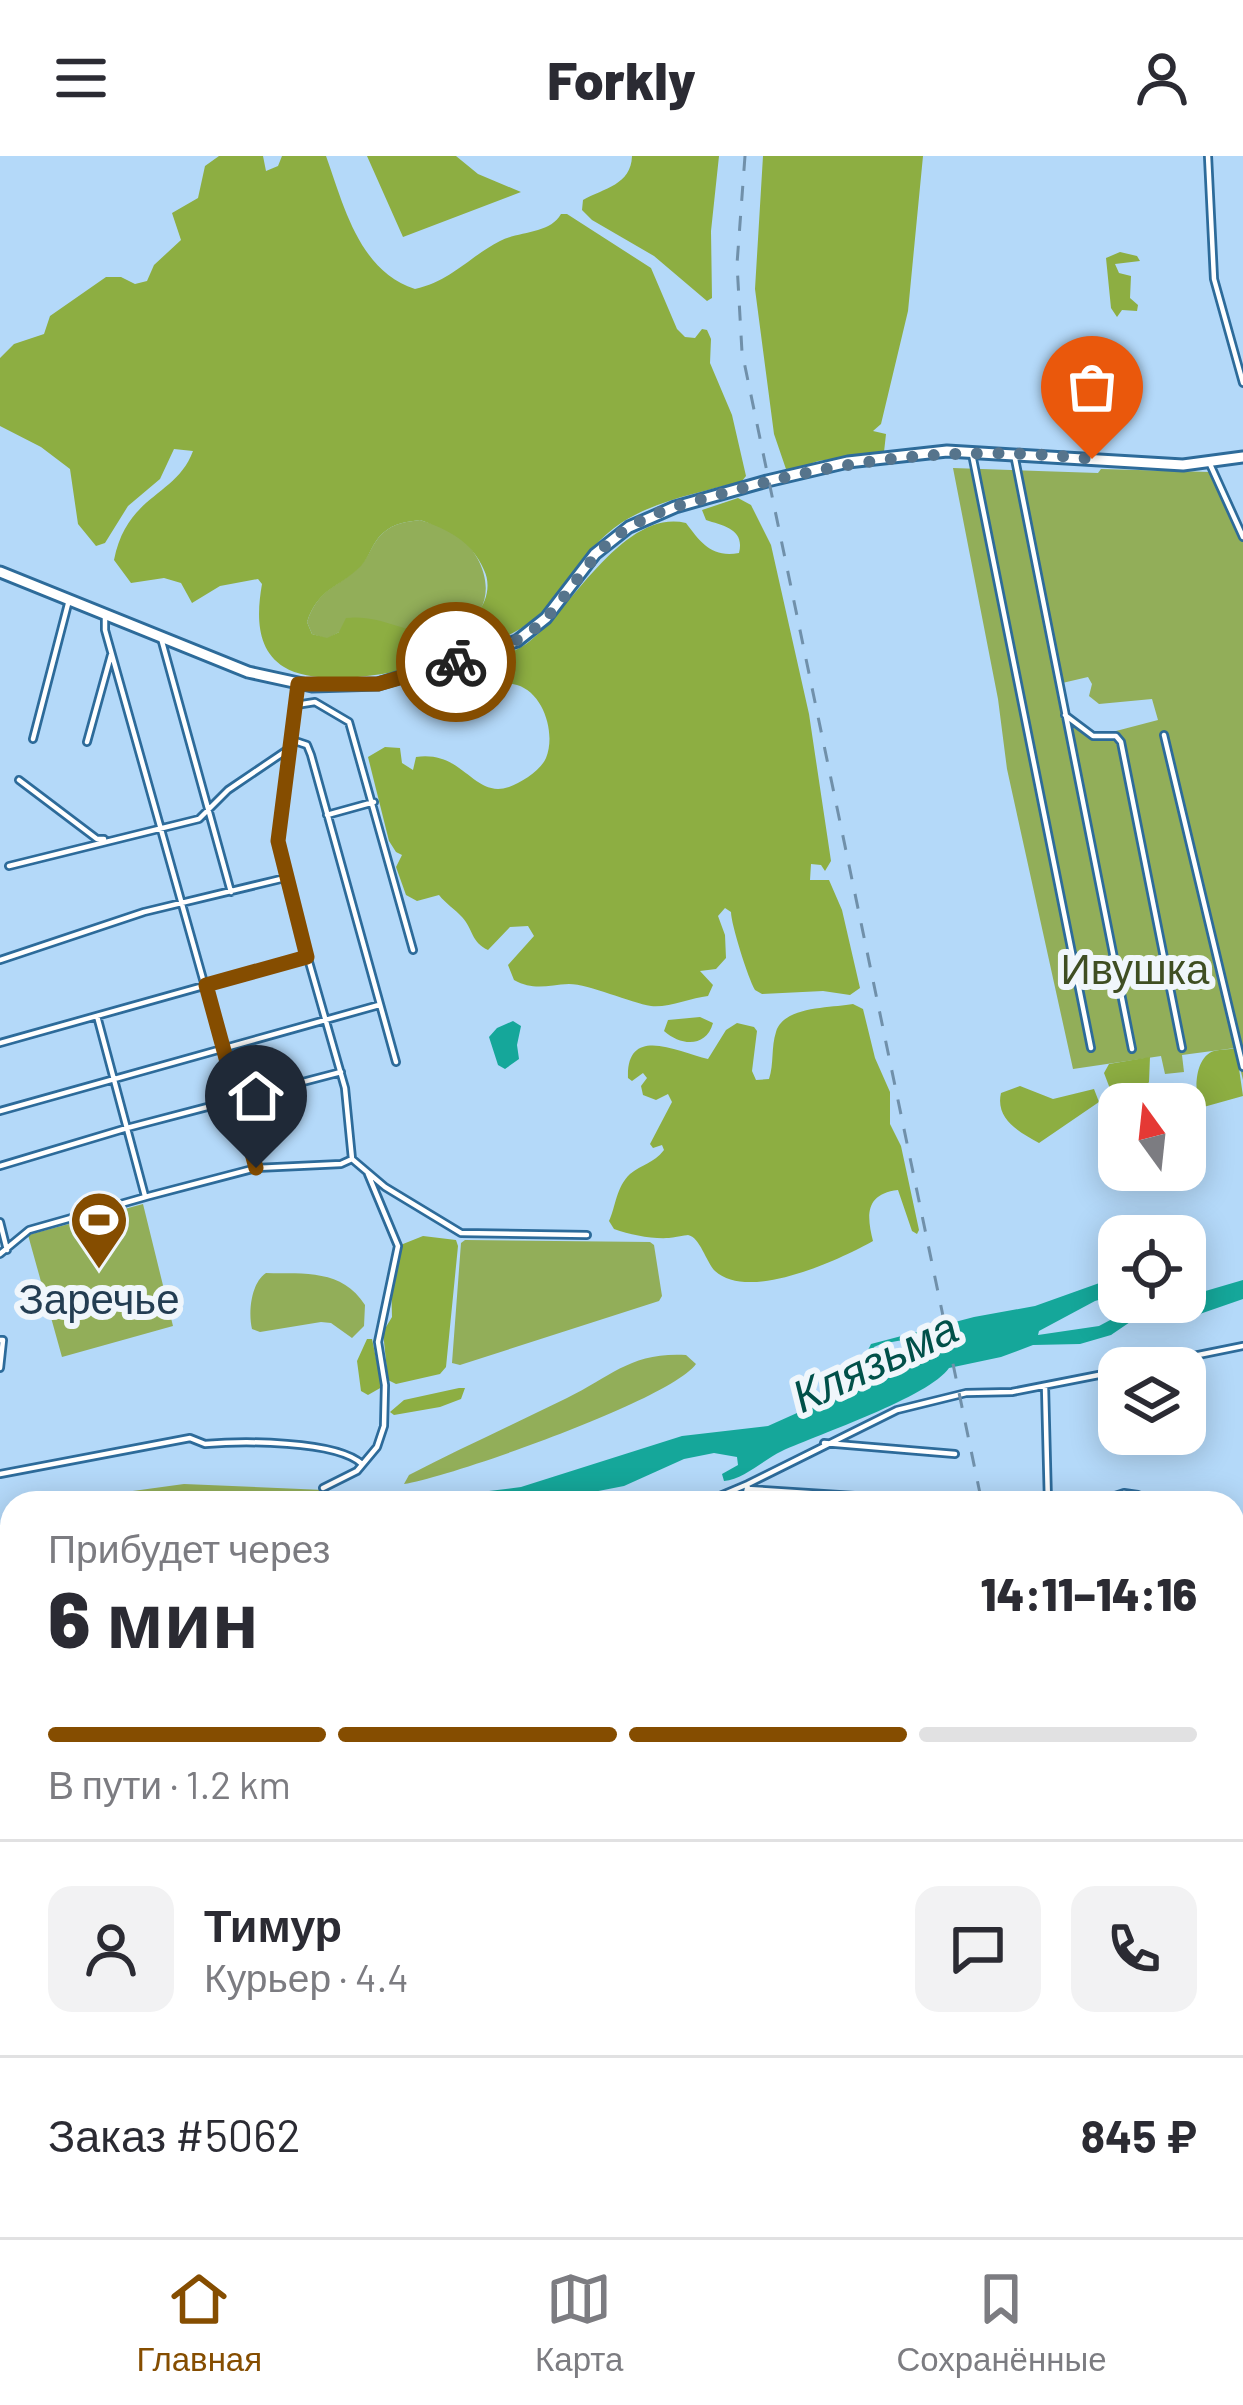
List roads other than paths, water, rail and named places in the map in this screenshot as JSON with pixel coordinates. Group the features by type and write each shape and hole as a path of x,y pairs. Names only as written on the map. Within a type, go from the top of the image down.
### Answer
{"street":[{"path":"1208,156 1214,280 1243,383"},
{"path":"972,452 1091,1048"},
{"path":"0,589 2,573 248,671 298,684 378,684 500,649 546,618 612,539 662,512 848,462 972,452 1183,465 1243,457"},
{"path":"1014,453 1132,1049"},
{"path":"1209,462 1243,537"},
{"path":"33,739 69,600"},
{"path":"105,615 256,1168"},
{"path":"161,638 231,892"},
{"path":"87,742 112,654"},
{"path":"298,684 278,841 341,1072 352,1159 461,1233 587,1235"},
{"path":"296,705 316,702 349,722 413,950"},
{"path":"1065,715 1093,736 1116,736 1120,742 1182,1048"},
{"path":"1165,735 1243,1067"},
{"path":"9,866 208,813 228,790 292,744 305,743 395,1061"},
{"path":"19,780 97,839 110,840"},
{"path":"328,814 374,802"},
{"path":"0,960 144,912 285,878"},
{"path":"0,1043 307,957"},
{"path":"0,1111 379,1005"},
{"path":"97,1016 145,1197"},
{"path":"0,1166 341,1072"},
{"path":"3,1252 29,1230 145,1197 256,1168 341,1164 352,1159"},
{"path":"323,1488 357,1471 377,1447 384,1426 385,1385 378,1342 398,1246 368,1174"},
{"path":"0,1222 3,1252"},
{"path":"0,1367 2,1340"},
{"path":"1206,1353 1243,1346"},
{"path":"734,1491 897,1410 966,1393 1012,1392 1098,1375"},
{"path":"1046,1386 1048,1491"},
{"path":"0,1474 190,1438 205,1444 332,1450 362,1464"},
{"path":"824,1443 955,1454"},
{"path":"746,1491 747,1486"},
{"path":"747,1486 811,1491"}],"water":[{"path":"513,1021 521,1026 519,1059 505,1069 498,1065 489,1037"},
{"path":"1243,1280 1243,1299 1206,1312 1206,1291"},
{"name":"Клязьма","path":"1098,1284 1098,1300 1038,1335 1129,1323 1111,1335 1080,1344 1033,1345 949,1368 897,1403 782,1451 731,1480 724,1481 722,1474 738,1465 737,1457 714,1453 684,1459 624,1486 598,1491 489,1491 521,1487 682,1436 768,1426 857,1382 876,1365 868,1350 871,1344 1035,1306","holes":["934,1336 892,1369 879,1365 874,1347"]}],"railway":[{"path":"745,156 737,264 742,352 979,1491"}],"place":[{"name":"Заречье","path":"99,1271"}],"park label":[{"name":"Ивушка","path":"1135,967"}]}
